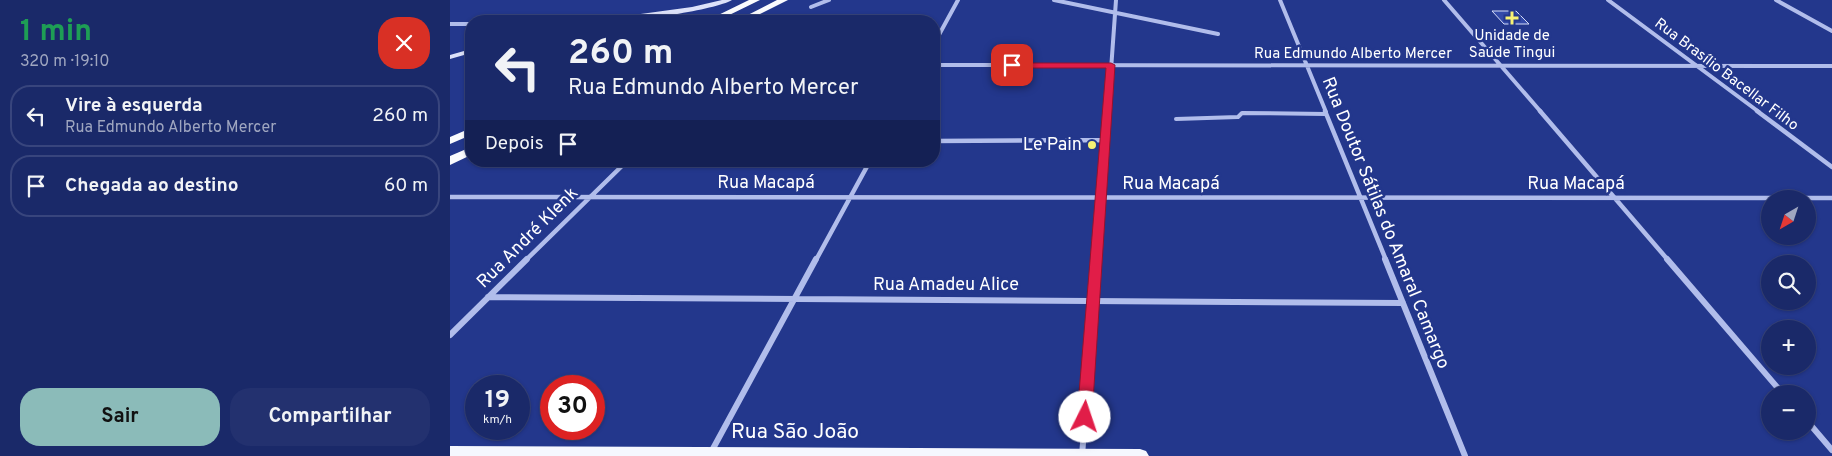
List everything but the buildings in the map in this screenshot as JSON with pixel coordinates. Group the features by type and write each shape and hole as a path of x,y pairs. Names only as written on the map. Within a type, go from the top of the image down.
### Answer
{"highway":[{"path":"724,15 756,0"},
{"path":"753,15 784,0"},
{"path":"450,141 465,134"},
{"path":"450,161 465,154"}],"main road":[{"path":"649,15 692,9 729,0"},
{"path":"450,57 465,53"},
{"name":"Rua São João","path":"450,453 1140,456"}],"street":[{"path":"811,7 829,0"},
{"path":"940,33 958,0"},
{"path":"1054,0 1218,34"},
{"path":"1082,456 1116,0"},
{"name":"Rua Doutor Sátilas do Amaral Camargo","path":"1280,0 1465,456"},
{"path":"1444,0 1775,385"},
{"name":"Rua Brasílio Bacellar Filho","path":"1608,0 1832,167"},
{"path":"1776,0 1832,31"},
{"path":"450,24 465,24"},
{"name":"Rua Edmundo Alberto Mercer","path":"940,65 1832,66"},
{"path":"940,141 1105,140"},
{"name":"Rua André Klenk","path":"450,335 621,167"},
{"path":"710,455 867,167"},
{"name":"Rua Macapá","path":"450,197 1832,198"},
{"name":"Rua Amadeu Alice","path":"488,297 1403,304"},
{"path":"1816,431 1832,450"}],"lane":[{"path":"1176,119 1238,117 1242,113 1326,114"}],"place":[{"name":"Unidade de Saúde Tingui","path":"1512,18"},
{"name":"Le Pain","path":"1092,145"}],"route":[{"path":"1012,65 1111,65 1085,417"}]}
